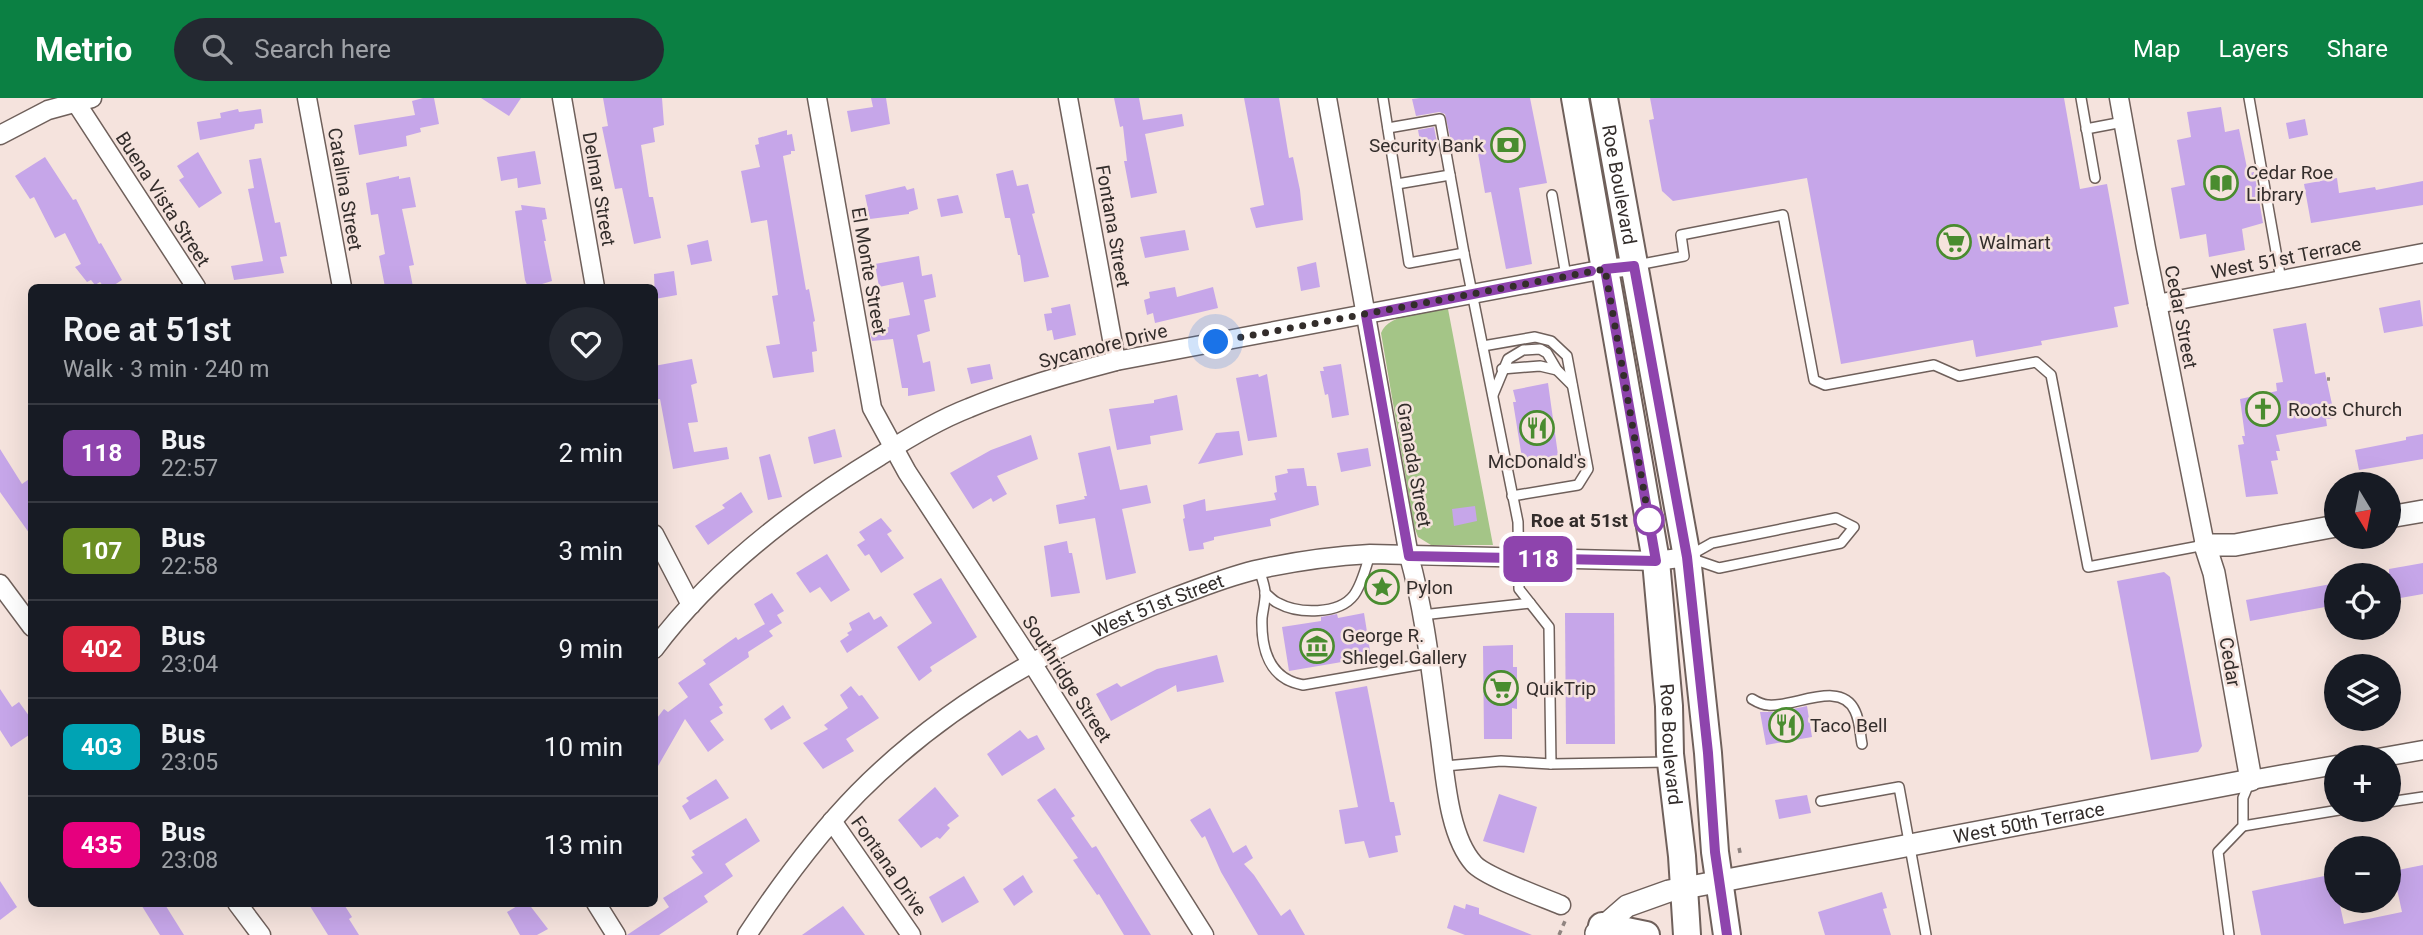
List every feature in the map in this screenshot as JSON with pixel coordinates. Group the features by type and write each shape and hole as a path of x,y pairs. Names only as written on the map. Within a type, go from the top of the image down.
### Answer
{"main road":[{"name":"Roe Boulevard","path":"1575,98 1656,561 1687,935"},
{"name":"Roe Boulevard","path":"1604,98 1687,557 1708,753 1715,852 1727,935"},
{"path":"1598,930 1646,935"}],"street":[{"name":"Catalina Street","path":"307,98 341,284"},
{"name":"Delmar Street","path":"562,98 594,284"},
{"name":"El Monte Street","path":"817,98 873,408 893,447"},
{"name":"Fontana Street","path":"1068,98 1116,361"},
{"name":"Granada Street","path":"1327,98 1409,556 1422,615 1445,766 1461,845 1476,866 1560,905"},
{"name":"Cedar Street","path":"2119,98 2205,545"},
{"path":"0,135 48,110 80,99"},
{"name":"Buena Vista Street","path":"80,99 194,284"},
{"name":"West 51st Terrace","path":"2157,304 2423,254"},
{"name":"Sycamore Drive","path":"658,644 691,605 745,554 790,517 848,475 893,447 968,408 1044,380 1116,361 1566,276 1634,266"},
{"name":"Southridge Street","path":"893,447 1204,935"},
{"path":"2401,515 2423,511"},
{"path":"2205,545 2235,545 2324,528"},
{"path":"658,542 691,605"},
{"name":"Cedar","path":"2205,545 2214,573 2251,780"},
{"name":"West 51st Street","path":"747,935 785,880 832,821 901,754 958,710 1032,663 1133,613 1224,579 1259,569 1329,556 1370,554 1656,561 1687,557"},
{"path":"0,584 28,622"},
{"path":"2401,754 2423,750"},
{"name":"West 50th Terrace","path":"1598,930 1627,906 1656,894 2324,767"},
{"name":"Fontana Drive","path":"832,821 911,935"},
{"path":"240,907 261,935"},
{"path":"599,907 617,935"}],"lane":[{"path":"1383,98 1409,263 1464,253"},
{"path":"2081,98 2095,178"},
{"path":"2249,98 2281,280"},
{"path":"1388,128 1440,119 1518,522 1519,589 1549,627 1551,764"},
{"path":"2086,130 2123,122"},
{"path":"1397,184 1450,175"},
{"path":"1552,195 1566,276"},
{"name":"Sycamore Drive","path":"1634,266 1684,256 1681,235 1783,215 1814,380 1825,385 1934,365 1959,376 2036,362 2051,375 2088,568 2205,545"},
{"path":"1483,346 1535,337 1551,341 1567,356 1573,387 1588,469 1583,479 1578,485 1512,496"},
{"path":"1493,395 1508,359 1522,350 1540,349 1547,353 1557,370 1573,387"},
{"path":"1502,369 1540,366 1557,370"},
{"path":"1836,518 1854,527 1841,542 1719,568 1687,557 1712,543 1836,518"},
{"path":"1265,593 1278,603 1302,609 1320,611 1337,608 1354,594 1370,554"},
{"path":"1259,569 1265,593 1262,620 1265,651 1276,674 1290,682 1303,685 1429,663"},
{"path":"1422,615 1530,603"},
{"path":"1752,699 1764,705 1776,705 1829,695 1840,697 1849,702 1856,712 1862,744"},
{"path":"1445,766 1502,761 1551,764 1671,762"},
{"path":"2242,826 2243,797 2251,780"},
{"path":"1821,800 1899,787 1926,935"},
{"path":"2401,800 2423,797"},
{"path":"2229,935 2218,852 2242,826 2324,812"}],"green space":[{"path":"1448,309 1493,545 1431,545 1418,537 1414,526 1381,333 1392,321 1401,317"}],"building":[{"path":"434,98 439,124 420,128 421,132 406,136 407,146 359,155 354,125 415,115 412,101"},
{"path":"481,98 521,98 509,116"},
{"path":"603,98 662,98 664,125 653,128 655,142 641,145 649,197 653,197 661,238 634,244 622,188 615,189 602,127 608,126"},
{"path":"871,98 886,98 890,124 851,132 847,111 873,107"},
{"path":"1114,98 1139,98 1143,120 1182,114 1184,126 1145,134 1157,193 1131,198 1124,161 1127,161 1123,126 1120,127"},
{"path":"1244,98 1279,98 1289,158 1293,157 1300,190 1303,220 1256,228 1250,208 1264,205"},
{"name":"Security Bank","path":"1530,98 1547,183 1519,188 1532,264 1506,269 1491,192 1485,193 1476,142 1452,146 1445,114 1439,112 1416,116 1412,99"},
{"name":"Walmart","path":"1650,98 2064,98 2080,189 2107,184 2129,304 2114,307 2118,327 2041,341 2042,345 1976,357 1973,340 1841,364 1807,178 1673,201 1662,191 1649,120 1654,119"},
{"name":"Cedar Roe Library","path":"2221,107 2225,132 2239,129 2248,173 2254,172 2263,223 2242,229 2245,250 2209,257 2206,234 2180,239 2171,188 2185,185 2177,140 2191,137 2187,112"},
{"path":"238,109 239,112 261,109 263,123 255,124 254,129 200,140 197,122 221,118 220,113"},
{"path":"2305,119 2308,135 2289,139 2286,123"},
{"path":"1434,127 1438,148 1422,151 1418,130"},
{"path":"787,130 787,135 792,134 795,151 783,156 806,290 809,289 815,321 817,351 812,352 814,372 773,378 766,346 780,344 772,296 778,295 767,220 751,223 741,171 760,167 755,145 759,144 758,138"},
{"path":"535,151 541,184 518,188 517,178 501,181 497,157"},
{"path":"198,152 222,193 199,208 179,180 184,177 177,166"},
{"path":"45,157 73,200 76,199 99,244 101,243 122,280 116,284 94,284 91,280 87,282 75,267 81,264 65,233 55,238 34,197 30,199 15,176"},
{"path":"261,158 275,223 280,222 287,256 280,257 284,273 234,280 231,266 263,261 248,189 254,188 249,160"},
{"path":"1013,170 1017,186 1028,184 1035,213 1032,214 1049,277 1024,282 1020,255 1010,218 1005,218 996,174"},
{"path":"399,176 399,179 410,177 416,207 402,209 414,265 409,266 412,284 384,284 379,256 385,254 378,214 371,215 366,183"},
{"path":"2337,178 2339,193 2375,187 2376,190 2423,181 2423,205 2311,223 2304,184"},
{"path":"905,186 907,190 914,188 918,209 909,214 870,219 865,195"},
{"path":"958,195 963,213 941,217 937,199"},
{"path":"521,205 545,208 547,219 542,220 544,241 552,281 527,284 525,280 515,211 522,210"},
{"path":"1185,230 1189,250 1145,258 1140,237"},
{"path":"708,240 712,261 691,265 687,245"},
{"path":"919,256 922,276 932,274 936,297 924,300 930,331 917,335 923,363 930,361 935,391 908,396 908,388 902,388 893,339 872,341 870,333 889,327 889,319 910,315 903,282 879,287 875,264"},
{"path":"1316,262 1320,287 1301,291 1297,267"},
{"path":"674,271 677,295 658,298 658,284 654,284 654,274"},
{"path":"1175,287 1177,297 1213,287 1218,308 1155,323 1153,313 1147,315 1144,300 1150,298 1149,292"},
{"path":"2420,300 2423,326 2384,333 2379,308"},
{"path":"1070,304 1076,335 1054,340 1052,330 1047,331 1044,314 1052,313 1051,308"},
{"path":"2306,323 2315,374 2325,372 2335,418 2326,419 2327,426 2276,435 2280,451 2276,451 2278,460 2271,461 2278,494 2246,497 2238,445 2244,444 2242,436 2245,436 2240,399 2277,391 2276,383 2283,382 2273,329"},
{"path":"692,359 697,383 691,385 698,422 688,423 694,452 727,447 729,459 673,469 658,399 658,365"},
{"path":"990,364 993,379 971,384 967,368"},
{"path":"1341,364 1349,415 1332,418 1320,371 1324,371 1323,367"},
{"path":"1258,374 1259,377 1267,374 1277,437 1248,441 1236,378"},
{"name":"McDonald's","path":"1548,383 1558,455 1529,462 1522,458 1513,390"},
{"path":"1177,395 1183,430 1150,436 1151,444 1117,450 1109,409 1154,403 1154,400"},
{"path":"835,429 842,457 814,464 808,437"},
{"path":"1239,431 1243,455 1198,464 1216,433"},
{"path":"2423,434 2423,459 2359,470 2355,450"},
{"path":"1031,435 1038,459 997,476 1007,494 993,502 991,498 973,509 950,473 991,450"},
{"path":"1110,446 1120,490 1147,485 1151,503 1122,509 1136,573 1106,580 1095,518 1059,524 1056,505 1085,499 1084,496 1087,496 1078,453"},
{"path":"1368,448 1371,466 1341,472 1337,453"},
{"path":"0,449 22,484 28,480 28,531 0,492"},
{"path":"770,454 782,497 768,500 759,457"},
{"path":"1304,468 1307,486 1316,486 1319,505 1270,519 1271,526 1214,537 1214,540 1203,543 1204,549 1189,551 1183,505 1205,499 1206,511 1276,500 1275,476 1288,473 1287,469"},
{"path":"741,492 753,512 708,545 695,526 725,508 722,505"},
{"path":"1475,506 1477,521 1454,526 1452,509"},
{"path":"881,518 892,531 887,534 904,558 881,573 869,554 865,556 857,545 865,540 859,532"},
{"path":"1067,541 1080,593 1051,597 1044,546"},
{"path":"827,554 850,590 831,602 820,587 810,593 796,573"},
{"path":"2423,563 2423,594 2401,598 2401,567"},
{"path":"2164,572 2170,577 2202,746 2198,752 2151,760 2117,581"},
{"path":"941,578 977,637 930,667 932,671 919,681 897,647 932,623 913,594"},
{"path":"2324,585 2324,607 2250,621 2246,600"},
{"path":"772,593 784,611 777,615 782,623 769,631 773,636 748,652 749,657 709,684 723,705 719,707 723,713 710,721 724,740 708,752 685,719 658,766 658,717 664,709 668,712 688,697 678,683 706,664 703,660 736,637 738,640 765,624 754,604"},
{"path":"869,612 874,620 881,616 888,626 847,653 840,641 852,630 849,623"},
{"path":"1364,613 1371,657 1289,671 1282,627 1321,621 1321,617 1337,614 1338,618"},
{"name":"QuikTrip","path":"1565,613 1614,613 1615,744 1566,744"},
{"name":"QuikTrip","path":"1513,645 1513,667 1517,667 1517,709 1512,708 1512,739 1484,739 1483,646"},
{"path":"1217,655 1224,682 1177,692 1176,685 1111,721 1096,694 1117,683 1121,687 1157,669"},
{"path":"851,686 859,696 862,695 879,718 846,739 854,751 823,769 803,743 828,729 824,725 848,708 840,695"},
{"path":"1367,686 1390,802 1394,802 1401,835 1395,836 1398,852 1369,858 1364,841 1345,844 1339,810 1358,807 1335,692"},
{"path":"0,689 12,707 19,702 28,714 28,736 11,747 0,730"},
{"path":"783,705 791,718 771,730 764,719"},
{"name":"Taco Bell","path":"1807,706 1812,737 1766,745 1760,712 1779,712"},
{"path":"1020,730 1028,739 1037,735 1045,749 1002,776 987,754"},
{"path":"716,779 729,798 690,820 682,806 689,801 686,798"},
{"path":"935,787 959,816 947,825 950,828 940,839 937,837 921,848 898,820"},
{"path":"1055,788 1075,816 1071,818 1092,848 1096,846 1151,935 1124,935 1099,894 1097,895 1073,860 1078,858 1037,800"},
{"path":"1499,794 1537,807 1524,853 1483,841"},
{"path":"1807,795 1811,813 1779,819 1775,800"},
{"path":"1210,808 1233,853 1246,845 1253,858 1244,864 1281,916 1290,909 1305,935 1258,935 1221,872 1205,836 1202,838 1190,820"},
{"path":"746,818 760,841 725,864 733,876 704,896 708,902 659,935 627,935 669,907 663,898 703,873 691,857 695,855 692,851"},
{"path":"2423,865 2423,935 2261,935 2252,891 2324,876 2324,913 2342,913 2344,924 2401,913 2401,869"},
{"path":"1023,875 1033,892 1014,906 1003,889"},
{"path":"964,876 979,902 942,923 929,897"},
{"path":"0,881 17,907 0,920"},
{"path":"1882,892 1887,908 1883,909 1891,935 1825,935 1818,912"},
{"path":"1466,904 1479,908 1479,914 1532,935 1465,935 1447,928 1454,905 1465,909"},
{"path":"843,906 865,935 802,935"},
{"path":"142,907 166,907 184,935 160,935"},
{"path":"310,907 346,907 359,935 328,935"},
{"path":"515,907 531,907 548,929 537,935 520,935 507,912"}],"bus line":[{"name":"118","path":"1591,271 1366,315 1409,556 1656,561 1605,269 1634,266 1687,557 1708,753 1715,852 1727,935"}],"place":[{"name":"Security Bank","path":"1508,145"},
{"name":"Cedar Roe Library","path":"2221,183"},
{"name":"Walmart","path":"1954,242"},
{"name":"Roots Church","path":"2263,409"},
{"name":"McDonald's","path":"1537,428"},
{"name":"Roe at 51st","path":"1649,520"},
{"name":"Pylon","path":"1382,587"},
{"name":"George R. Shlegel Gallery","path":"1317,646"},
{"name":"QuikTrip","path":"1501,688"},
{"name":"Taco Bell","path":"1786,725"}],"route":[{"path":"1216,342 1605,269 1649,520"}]}
